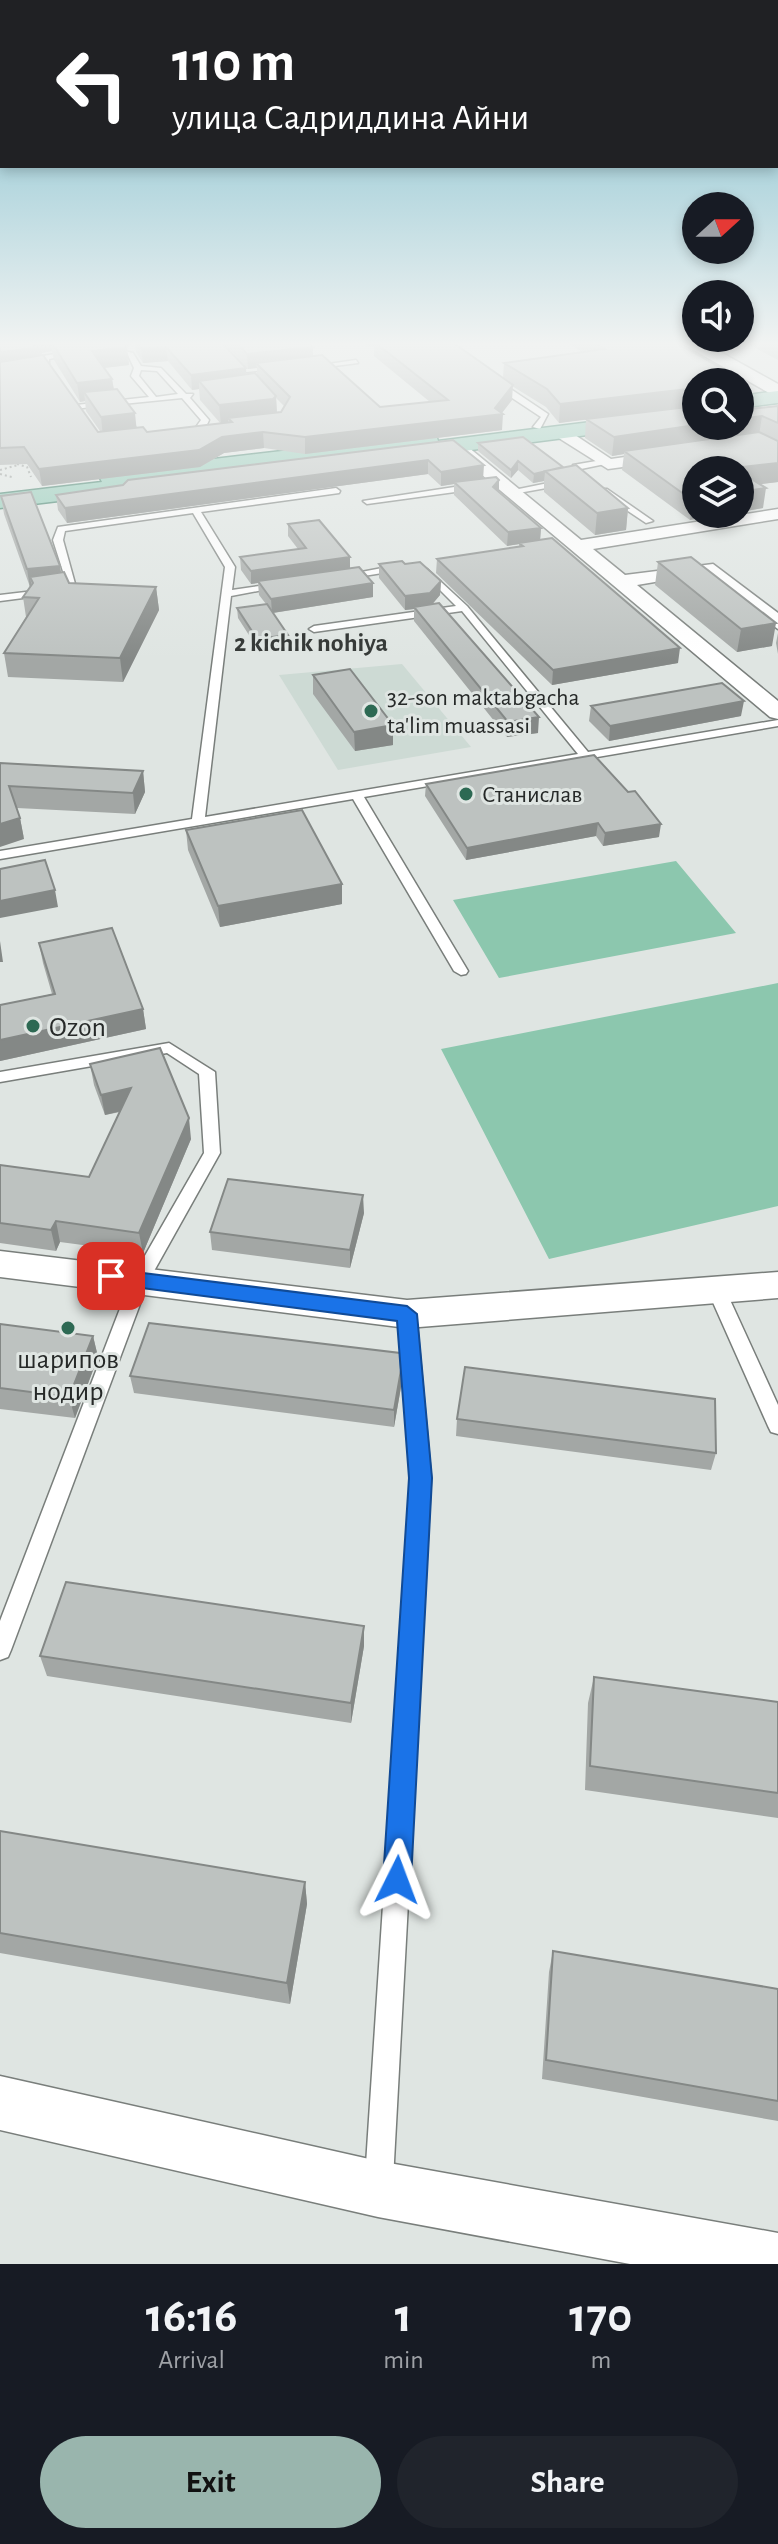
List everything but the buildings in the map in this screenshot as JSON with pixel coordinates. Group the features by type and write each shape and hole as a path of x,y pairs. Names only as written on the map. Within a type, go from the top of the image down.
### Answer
{"main road":[{"path":"0,490 352,450"},
{"path":"0,501 35,487 130,485 418,450"},
{"path":"0,478 59,484"}],"street":[{"path":"462,450 508,487 569,544 778,712"},
{"path":"585,450 602,462 685,453"},
{"path":"569,544 778,514"},
{"path":"620,582 706,568 778,623"},
{"path":"0,1264 407,1314 778,1285"},
{"path":"0,2103 378,2189 778,2262"}],"lane":[{"path":"602,462 576,467 579,475 649,521"},
{"path":"367,501 571,481 579,475"},
{"path":"0,598 74,589 58,540 61,529 336,491"},
{"path":"196,511 230,567 198,821"},
{"path":"435,564 420,566 464,608 585,755"},
{"path":"334,578 408,567"},
{"path":"227,594 288,585"},
{"path":"314,629 464,608"},
{"path":"0,855 778,723"},
{"path":"356,793 461,971"},
{"path":"0,1077 169,1048 207,1072 212,1153 140,1280 0,1650"},
{"path":"716,1289 778,1426"},
{"path":"378,2189 421,1478 407,1314"}],"path":[{"path":"0,464 20,464 28,468 35,487"},
{"path":"0,470 20,464"}],"shaded area":[{"name":"32-son maktabgacha ta'lim muassasi","path":"402,664 471,747 338,770 279,675"}],"green space":[{"path":"676,861 736,933 499,978 453,900"},
{"path":"778,983 778,1206 549,1259 441,1049"}],"place":[{"name":"32-son maktabgacha ta'lim muassasi","path":"371,711"},
{"name":"Станислав","path":"466,794"},
{"name":"Ozon","path":"33,1026"},
{"name":"шарипов нодир","path":"68,1328"}],"district":[{"name":"2 kichik nohiya","path":"311,642"}],"route":[{"path":"111,1276 407,1314 421,1478 397,1880"}]}
